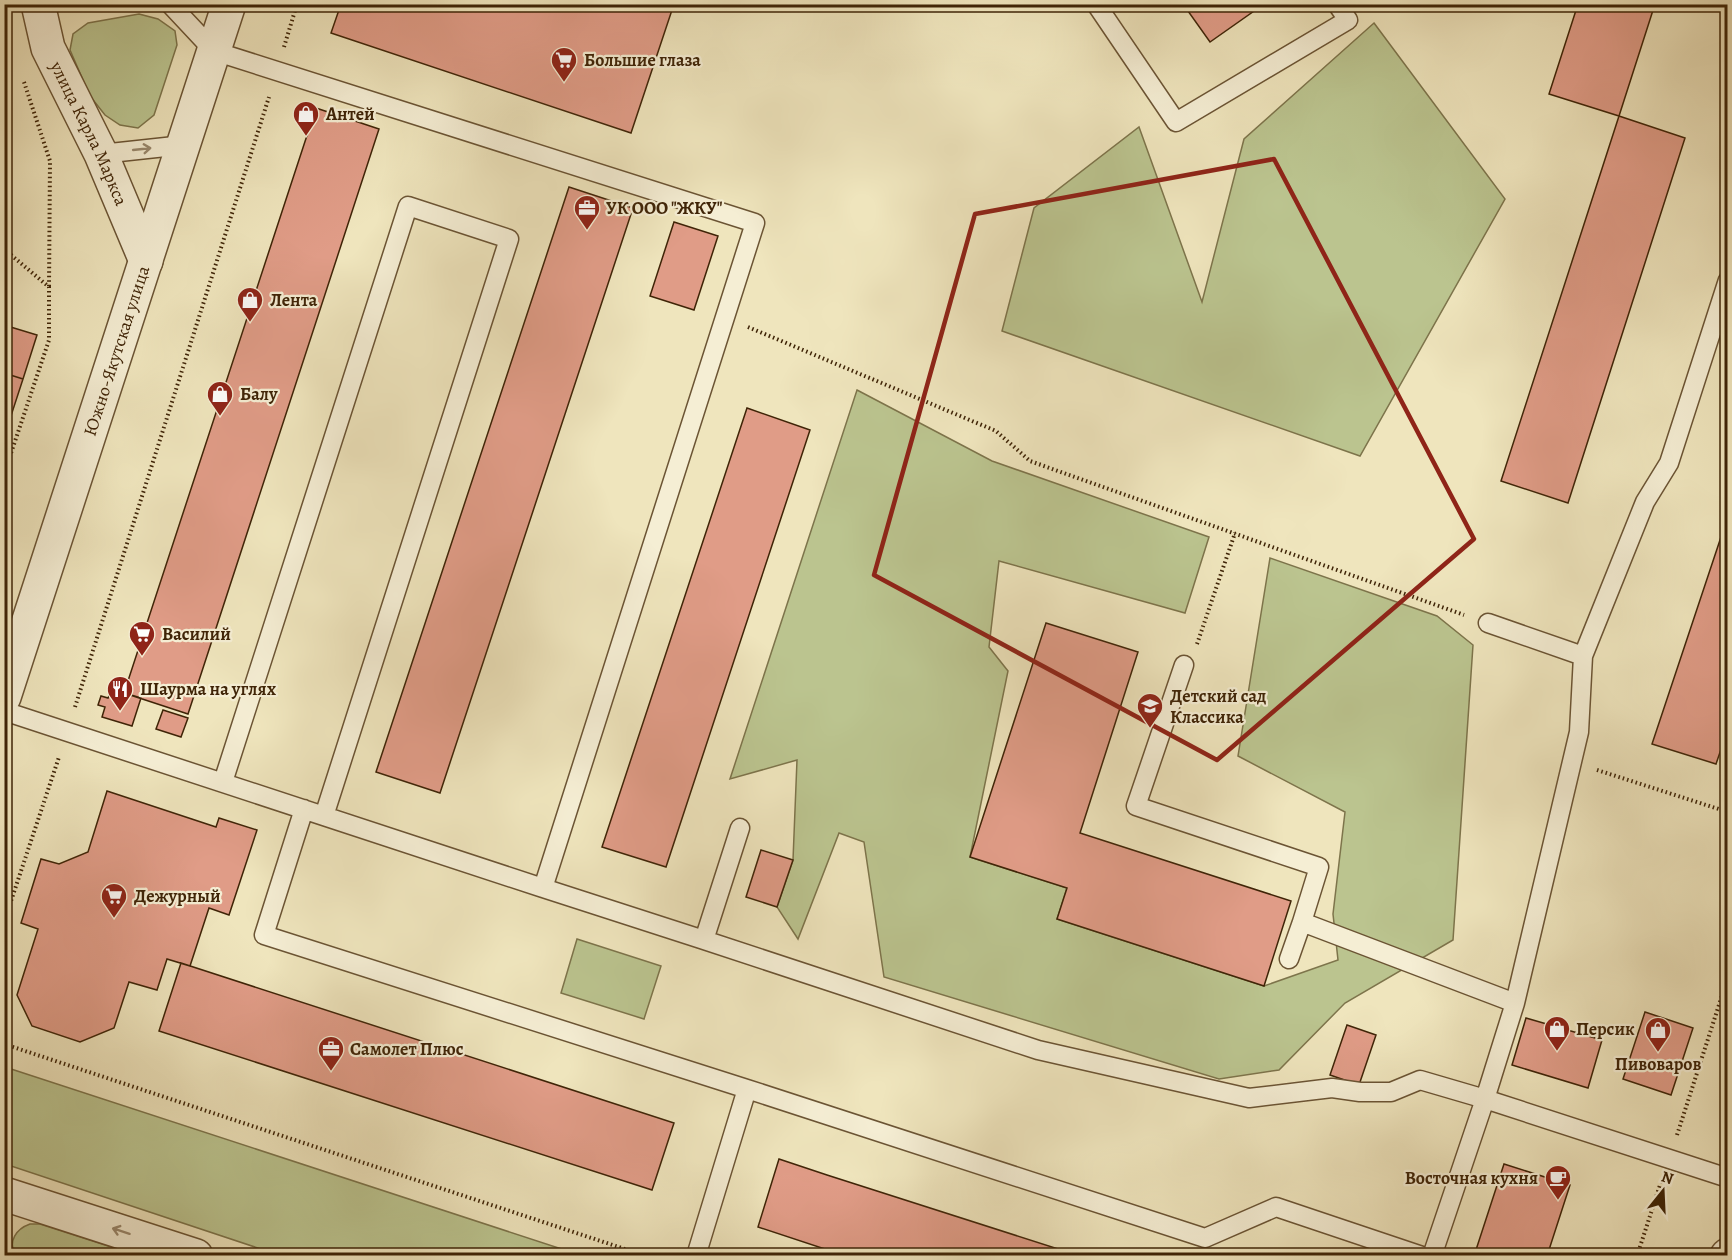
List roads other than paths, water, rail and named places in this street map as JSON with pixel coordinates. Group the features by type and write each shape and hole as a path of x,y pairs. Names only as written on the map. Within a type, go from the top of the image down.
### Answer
{"street":[{"name":"улица Карла Маркса","path":"38,4 48,48 101,154 146,261"},
{"name":"Южно-Якутская улица","path":"4,697 10,662 146,261 229,4"},
{"path":"4,1194 196,1256"}],"lane":[{"path":"170,4 214,51 755,223 543,888"},
{"path":"1096,4 1176,122 1348,20 1337,4"},
{"path":"101,154 183,145"},
{"path":"223,783 408,206 509,238 324,816"},
{"path":"1432,1256 1515,1003 1579,732 1583,656 1645,502 1669,462 1728,280"},
{"path":"1488,623 1583,656"},
{"path":"1184,665 1136,806 1318,867 1289,959"},
{"path":"4,711 1038,1050 1249,1098 1332,1088 1360,1092 1391,1092 1420,1080 1728,1178"},
{"path":"304,809 264,935 1205,1238 1275,1207 1422,1256"},
{"path":"704,940 740,828"},
{"path":"1302,922 1515,1003"},
{"path":"696,1256 747,1089"}],"place":[{"name":"Большие глаза","path":"564,83"},
{"name":"Антей","path":"306,137"},
{"name":"УК ООО \"ЖКУ\"","path":"587,231"},
{"name":"Лента","path":"250,323"},
{"name":"Балу","path":"220,417"},
{"name":"Василий","path":"142,657"},
{"name":"Шаурма на углях","path":"120,712"},
{"name":"Детский сад Классика","path":"1150,729"},
{"name":"Дежурный","path":"114,919"},
{"name":"Персик","path":"1557,1052"},
{"name":"Пивоваров","path":"1658,1053"},
{"name":"Самолет Плюс","path":"331,1072"},
{"name":"Восточная кухня","path":"1558,1201"}]}
